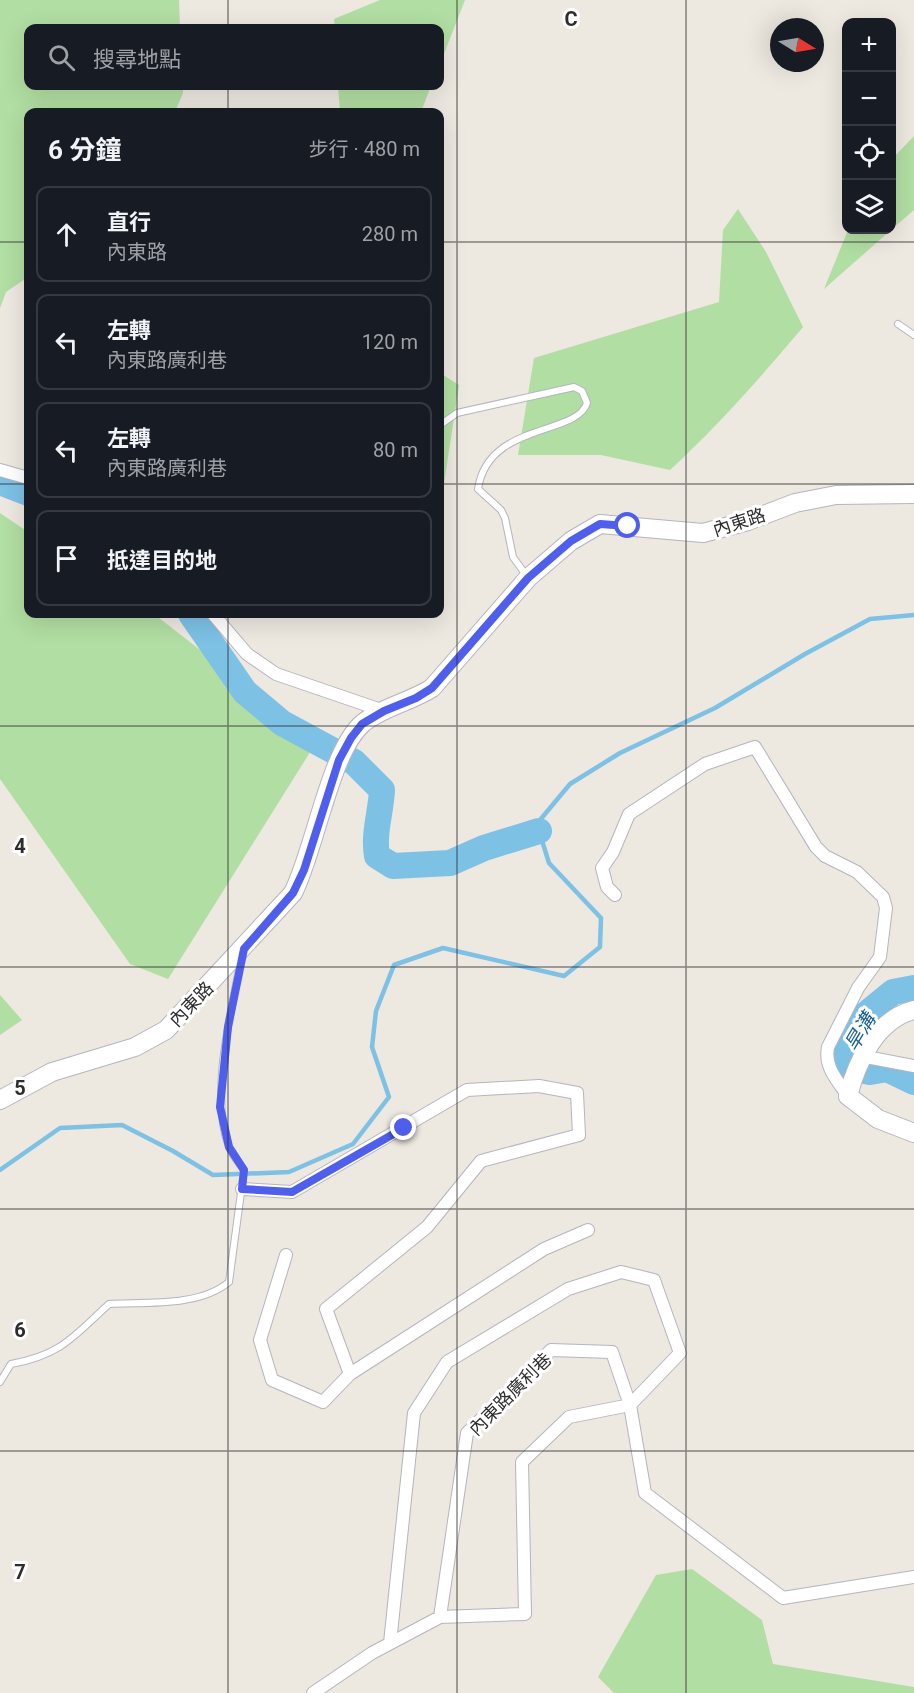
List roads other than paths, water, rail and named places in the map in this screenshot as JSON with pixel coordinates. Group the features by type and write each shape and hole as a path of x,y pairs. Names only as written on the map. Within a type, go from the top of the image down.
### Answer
{"street":[{"path":"0,470 24,477"},
{"name":"內東路","path":"0,1100 52,1072 150,1040 181,1016 293,893 304,870 343,752 362,724 432,688 528,578 571,541 600,524 703,533 748,521 795,503 836,495 914,494"},
{"path":"216,618 247,654 276,674 384,711"},
{"path":"615,895 608,887 602,868 613,852 629,814 705,764 755,747 816,847 825,856 857,872 883,897 886,908 880,957 858,988 828,1047 828,1066 848,1096 878,1119 914,1133"},
{"path":"848,1096 861,1056 897,1014 914,1010"},
{"path":"861,1056 914,1066"},
{"path":"242,1189 292,1192 467,1090 539,1086 578,1093 579,1135 481,1161 427,1227 326,1309 350,1374"},
{"path":"286,1256 260,1340 272,1380 323,1402 350,1374 544,1249 588,1230"},
{"path":"313,1693 390,1643 440,1617 525,1614 522,1462 569,1417 630,1405 680,1353 654,1280 621,1272 568,1289 447,1362 414,1413 390,1643"},
{"name":"內東路廣利巷","path":"440,1617 467,1433 551,1350 612,1352 630,1405 645,1493 783,1598 914,1577"}],"lane":[{"path":"898,324 914,335"},
{"path":"444,422 457,413 574,387 582,391 588,403 577,416 526,434 493,456 481,472 478,489 501,510 506,518 513,558 528,578"},
{"path":"0,1382 10,1364 32,1360 60,1349 109,1304 176,1300 216,1293 229,1282 244,1170 229,1147 220,1107 228,1027 244,949"}],"waterway":[{"path":"0,482 24,491"},
{"path":"0,1170 60,1128 122,1125 213,1175 289,1172 353,1144 389,1097 372,1047 376,1011 394,965 443,948 564,976 600,947 601,918 549,863 539,831 540,820 570,784 620,753 715,708 805,654 870,619 914,615"},
{"path":"194,618 245,692 282,723 354,762 382,790 377,831 377,856 393,866 450,863 484,848 539,831"},
{"name":"旱溝","path":"914,988 893,992 866,1014 848,1041 844,1054 848,1067 870,1072 887,1069 914,1082"}]}
